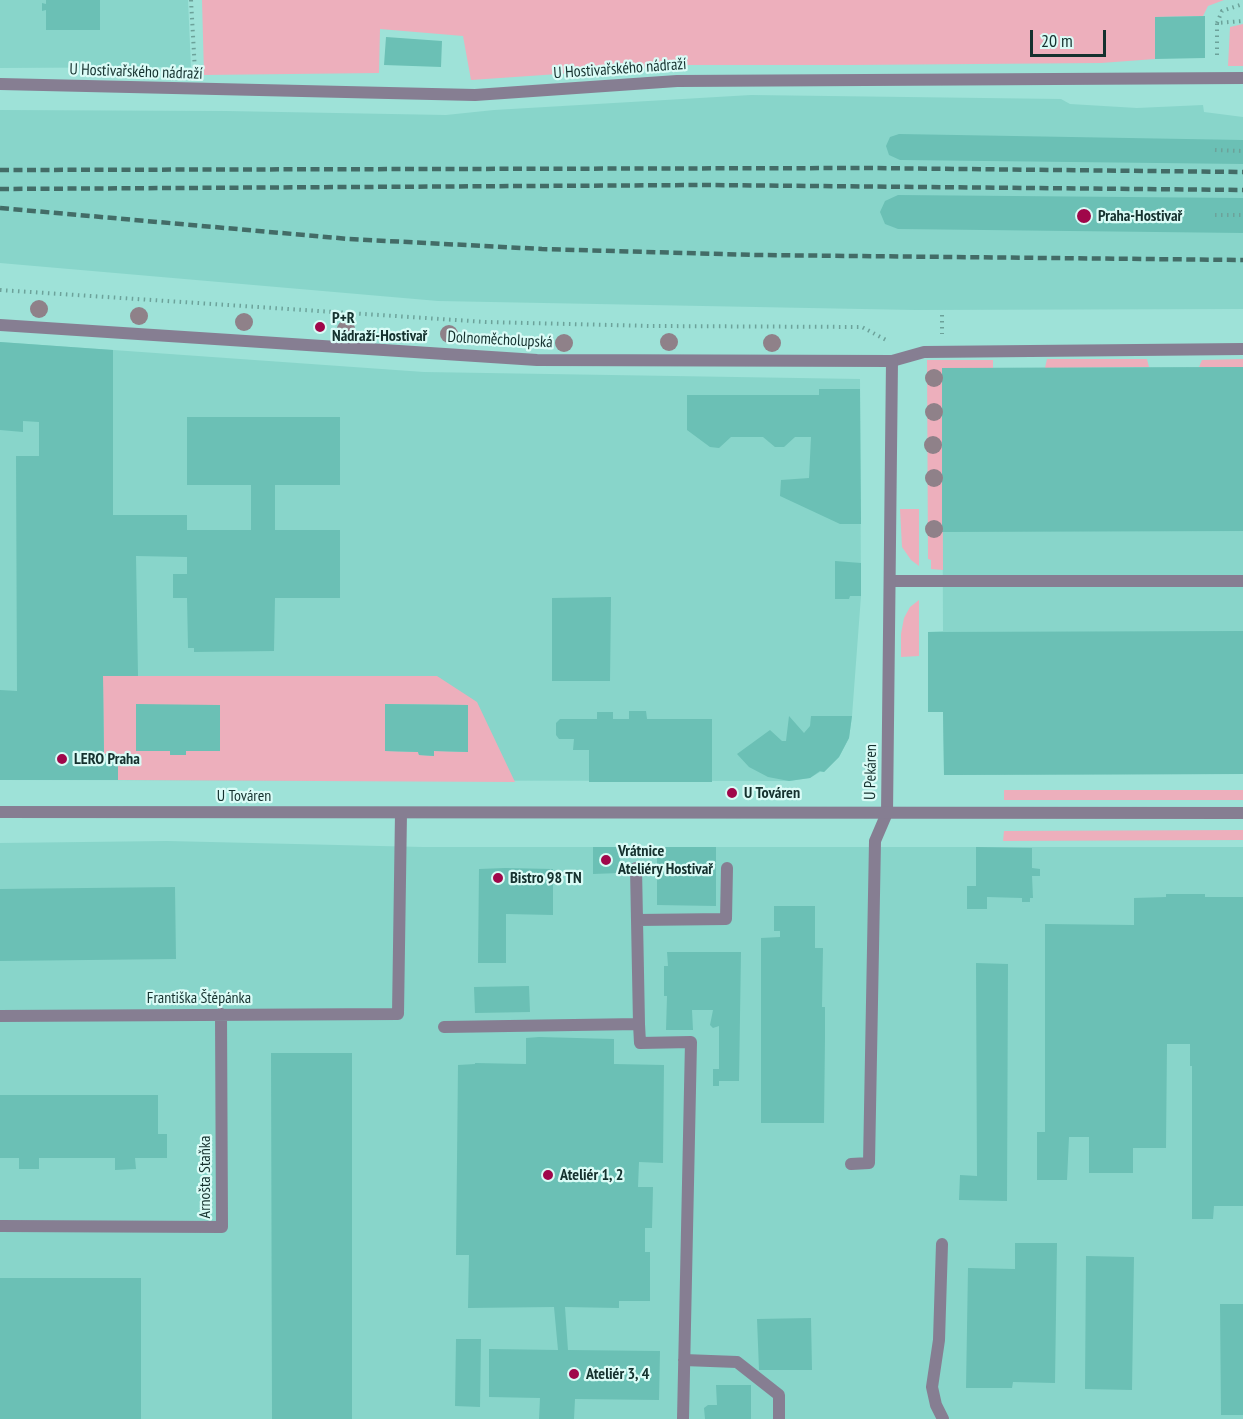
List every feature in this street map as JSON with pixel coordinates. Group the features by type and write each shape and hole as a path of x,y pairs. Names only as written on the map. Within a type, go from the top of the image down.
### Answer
{"street":[{"name":"U Hostivařského nádraží","path":"0,84 476,95 677,81 1243,78"},
{"name":"Dolnoměcholupská","path":"0,325 537,360 892,361 924,352 1243,349"},
{"name":"U Pekáren","path":"851,1164 869,1163 874,842 887,813 892,361"},
{"path":"890,581 1243,581"},
{"name":"U Továren","path":"0,812 1243,813"},
{"name":"Františka Štěpánka","path":"0,1016 398,1014 401,813"},
{"path":"636,868 640,1043 691,1042 683,1419"},
{"path":"637,920 726,919 727,868"},
{"name":"Arnošta Staňka","path":"0,1226 222,1227 222,1014"},
{"path":"444,1027 639,1024"},
{"path":"942,1244 939,1340 932,1387 936,1405 943,1419"},
{"path":"684,1360 737,1362 779,1395 778,1419"}],"path":[{"path":"191,0 196,90"},
{"path":"1217,55 1217,23 1222,11 1243,4"},
{"path":"1217,23 1243,21"},
{"path":"1215,150 1243,151"},
{"path":"1215,215 1243,215"},
{"path":"0,290 486,322 862,327 885,340 894,339"}],"shaded area":[{"path":"0,0 188,0 191,67 0,68"},
{"path":"202,0 1224,0 1208,6 1203,16 1155,17 1155,59 1101,63 689,65 471,80 463,36 380,29 379,73 204,75"},
{"path":"1243,24 1243,66 1228,66 1230,27"},
{"path":"751,95 1061,99 1070,104 1137,108 1203,105 1204,112 1243,117 1243,309 915,310 438,301 0,263 0,110 446,115 494,110"},
{"path":"0,342 424,372 860,379 861,596 849,738 839,757 824,772 810,778 789,781 0,780"},
{"path":"1047,359 1147,359 1149,367 1045,368"},
{"path":"1243,359 1243,367 1199,367 1202,360"},
{"path":"927,360 993,360 993,368 942,369 943,570 931,569 931,560 928,559"},
{"path":"1243,367 1243,774 944,775 943,712 928,712 928,632 943,631 942,368"},
{"path":"900,509 919,509 919,566 911,560 902,547"},
{"path":"919,600 919,656 901,657 904,618 910,607"},
{"path":"103,676 437,676 477,702 515,782 118,780 118,755 104,754","holes":["385,704 468,705 467,752 434,751 434,756 419,755 418,752 385,751","220,705 220,751 186,751 185,755 171,755 170,751 136,751"]},
{"path":"1004,790 1243,790 1243,800 1004,800"},
{"path":"1243,830 1243,840 1003,841 1004,831"},
{"path":"167,841 423,847 1243,847 1243,1419 0,1419 0,843"}],"building":[{"path":"46,0 100,0 100,30 46,30 46,10 42,11 42,3 46,4"},
{"path":"1205,16 1205,58 1155,59 1155,17"},
{"path":"386,37 442,41 441,67 384,65"},
{"path":"899,134 1243,140 1243,164 900,160 889,155 886,146 890,137"},
{"path":"898,195 1243,198 1243,233 898,229 885,224 880,212 885,201"},
{"path":"0,342 113,350 113,515 187,515 187,530 251,530 251,485 187,485 187,417 340,417 340,485 275,485 275,530 340,530 340,598 275,598 274,651 194,652 194,648 188,648 187,598 173,598 173,574 187,574 187,557 136,556 138,676 103,676 104,754 118,754 118,780 0,780 0,690 17,691 16,456 39,456 39,422 23,421 23,432 0,430"},
{"path":"1243,367 1243,531 942,532 942,368"},
{"path":"819,389 860,389 861,524 840,524 780,496 781,480 809,478 811,437 795,437 784,447 775,447 763,437 731,437 719,448 710,447 687,430 687,395 819,395"},
{"path":"835,561 861,563 861,596 835,599"},
{"path":"611,597 610,681 552,681 552,598"},
{"path":"1243,631 1243,774 944,775 943,712 928,712 928,632"},
{"path":"136,704 220,705 220,751 186,751 186,755 170,755 170,751 136,751"},
{"path":"385,704 468,705 468,752 434,751 434,756 419,755 418,752 385,751"},
{"path":"629,711 646,711 647,719 712,719 712,782 589,782 589,750 573,750 574,739 559,739 556,735 556,723 560,719 597,719 597,712 613,712 613,719 629,719"},
{"path":"789,716 804,733 810,726 811,716 852,716 849,738 839,757 824,772 820,771 810,778 789,781 768,777 749,767 737,754 770,730 782,741 786,741"},
{"name":"Vrátnice Ateliéry Hostivař","path":"593,847 620,847 620,873 593,874"},
{"path":"657,847 716,847 716,906 657,905"},
{"path":"976,847 1032,848 1032,868 1040,869 1040,876 1032,876 1033,898 1030,898 1030,902 1022,902 1022,898 987,897 987,909 967,909 967,886 976,886"},
{"path":"479,869 553,869 553,915 506,914 506,963 478,963"},
{"path":"175,887 176,959 0,961 0,889"},
{"path":"1166,894 1243,897 1243,1206 1214,1206 1213,1219 1192,1219 1190,1044 1167,1044 1166,1148 1133,1148 1133,1173 1089,1173 1089,1137 1069,1137 1067,1180 1037,1180 1037,1132 1045,1132 1045,924 1134,925 1134,898 1166,897"},
{"path":"774,906 815,906 815,948 823,948 824,1123 761,1123 761,938 780,937 780,931 774,931"},
{"path":"667,952 741,952 739,1081 719,1081 719,1086 713,1086 713,1069 719,1069 719,1026 713,1028 710,1025 713,1010 692,1010 693,1030 666,1030 667,996 664,996 664,966 668,966"},
{"path":"976,963 1008,964 1007,1201 959,1200 960,1175 977,1176"},
{"path":"529,986 530,1012 475,1013 474,987"},
{"name":"Ateliér 1, 2","path":"526,1038 614,1039 614,1064 664,1065 663,1163 639,1162 638,1187 653,1187 652,1228 645,1228 645,1252 650,1252 650,1301 619,1301 619,1308 565,1307 568,1350 660,1351 659,1400 575,1399 574,1419 539,1419 540,1398 489,1397 489,1349 558,1350 554,1307 468,1308 469,1255 456,1255 458,1065 526,1064"},
{"path":"271,1053 352,1053 352,1419 272,1419"},
{"path":"0,1095 158,1095 158,1134 167,1134 167,1158 135,1158 136,1169 115,1170 115,1158 39,1158 39,1169 19,1169 19,1158 0,1158"},
{"path":"1015,1243 1057,1243 1055,1383 1013,1382 1012,1388 966,1388 968,1268 1015,1269"},
{"path":"1086,1256 1134,1257 1132,1390 1085,1389"},
{"path":"0,1278 141,1278 141,1419 0,1419"},
{"path":"1220,1304 1243,1304 1243,1415 1221,1415"},
{"path":"811,1318 812,1370 759,1370 757,1319"},
{"path":"456,1339 481,1339 480,1407 455,1406"},
{"path":"716,1385 751,1385 751,1419 705,1419 704,1408 708,1405 717,1405"}],"railway":[{"path":"0,170 867,168 1243,172"},
{"path":"0,189 705,185 1243,190"},
{"path":"0,208 349,239 542,249 757,255 1243,260"}],"place":[{"name":"Praha-Hostivař","path":"1084,216"},
{"name":"P+R Nádraží-Hostivař","path":"320,327"},
{"name":"LERO Praha","path":"62,759"},
{"name":"U Továren","path":"732,793"},
{"name":"Vrátnice Ateliéry Hostivař","path":"606,860"},
{"name":"Bistro 98 TN","path":"498,878"},
{"name":"Ateliér 1, 2","path":"548,1175"},
{"name":"Ateliér 3, 4","path":"574,1374"}]}
